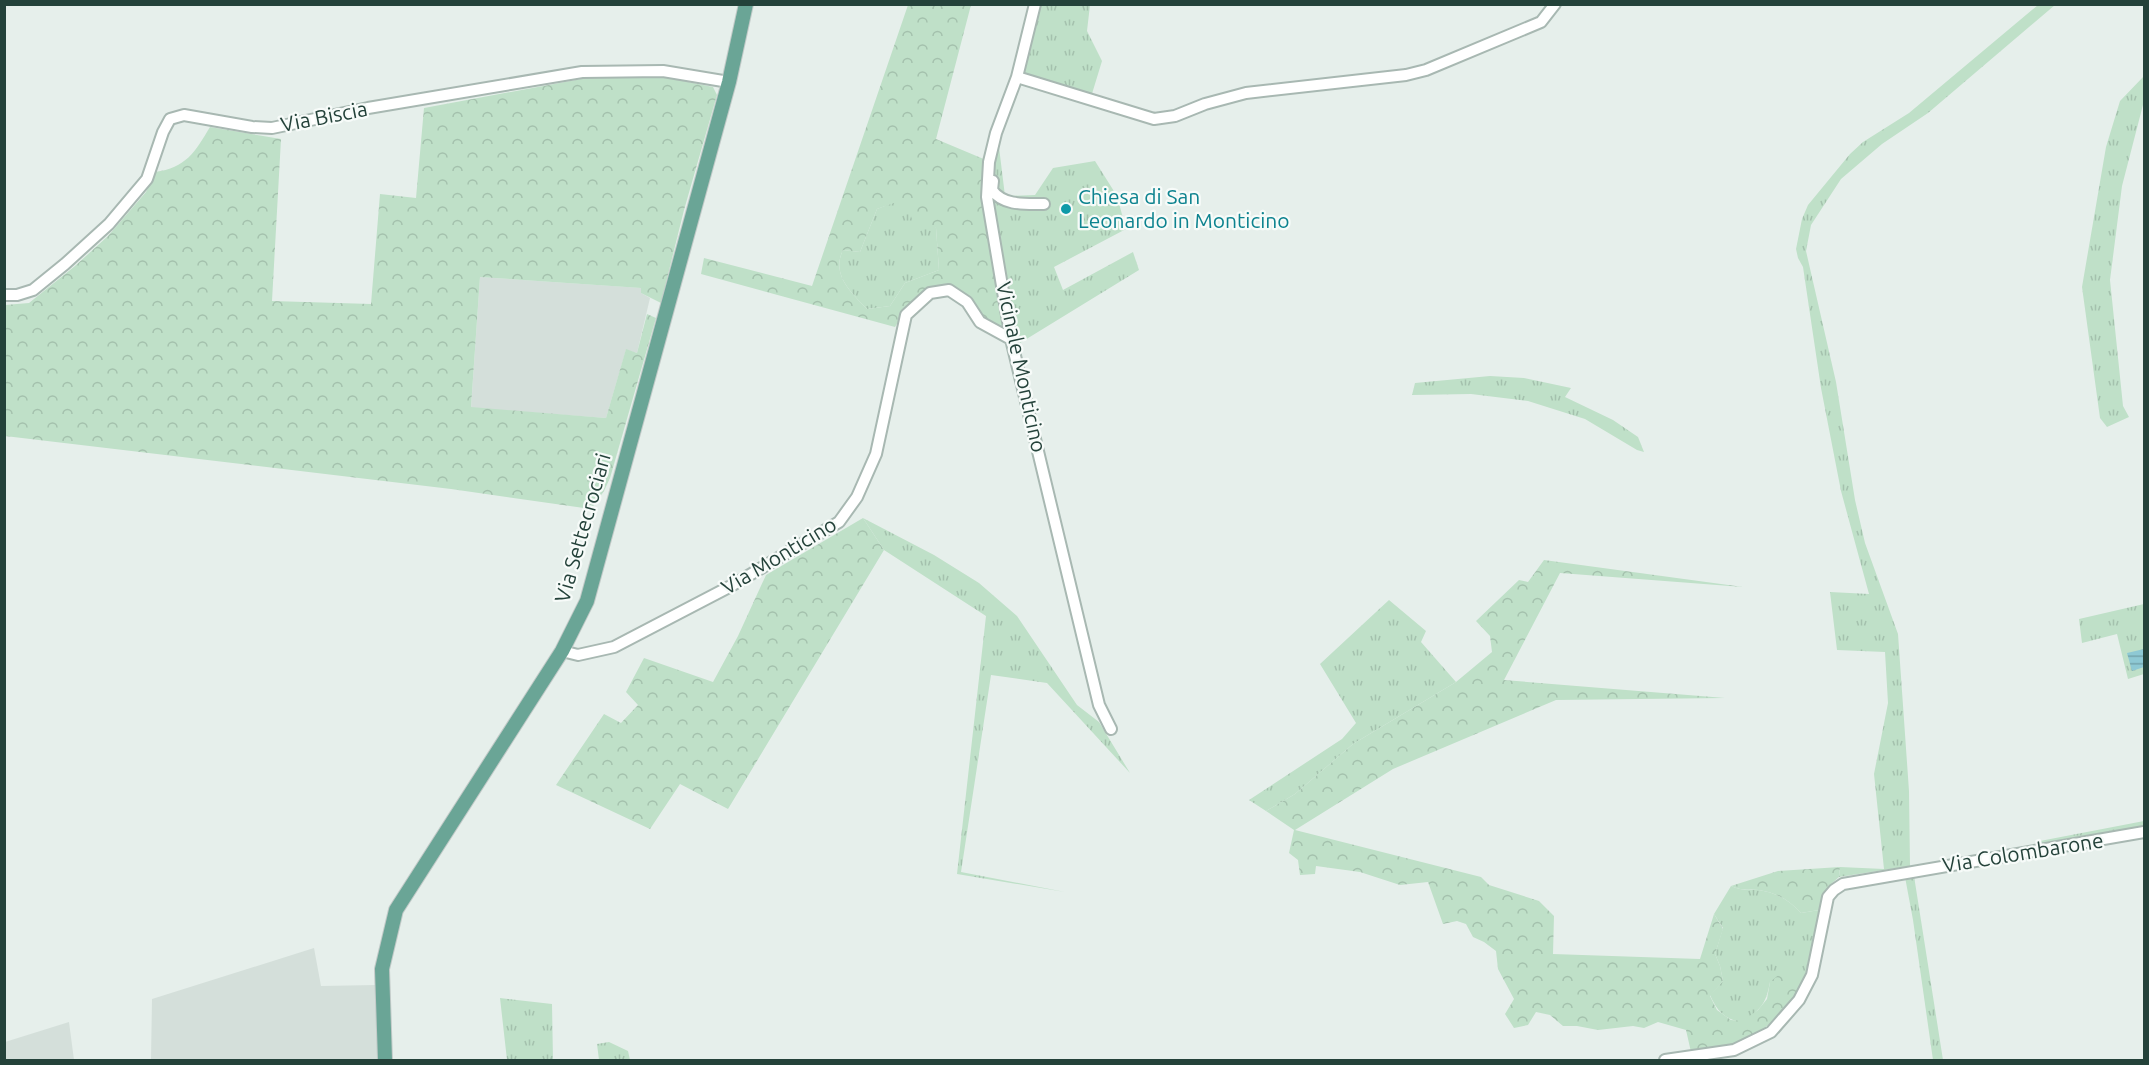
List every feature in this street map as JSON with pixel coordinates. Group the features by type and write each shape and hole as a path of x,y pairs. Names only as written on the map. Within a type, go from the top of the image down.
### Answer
{"main road":[{"name":"Via Settecrociari","path":"385,1060 382,969 396,910 562,651 587,601 729,82 746,4"}],"street":[{"name":"Vicinale Monticino","path":"1035,4 1017,77 996,133 989,162 987,197 1011,339 1099,705 1111,729"},
{"path":"1017,77 1154,119 1175,116 1205,104 1246,93 1406,75 1426,70 1541,22 1556,4"},
{"name":"Via Biscia","path":"4,295 17,295 33,290 66,264 109,224 147,179 163,132 170,120 184,115 252,127 272,128 368,108 582,72 663,71 729,82"},
{"path":"989,162 995,174 992,190 997,197 1017,203 1044,204"},
{"name":"Via Monticino","path":"562,651 578,655 614,648 731,586 839,522 857,497 876,454 906,315 930,293 949,290 967,302 980,322 1011,339"},
{"name":"Via Colombarone","path":"1665,1060 1734,1050 1771,1032 1799,1000 1812,975 1828,897 1843,884 2145,832"}],"shaded area":[{"path":"480,277 642,288 641,293 650,298 637,353 626,350 606,418 471,408"},
{"path":"314,948 321,986 376,985 378,1060 151,1060 152,999"},
{"path":"69,1022 74,1060 5,1060 5,1042"}],"green space":[{"path":"908,5 971,5 936,139 986,160 1008,334 983,320 952,286 906,309 895,327 701,274 704,258 812,286","holes":["905,199 913,222 936,228 939,270 905,283 890,306 867,309 849,289 841,275 839,267 843,250 860,252 877,209"]},
{"path":"1037,5 1090,5 1087,31 1102,61 1091,97 1017,80"},
{"path":"2038,5 2055,5 1928,113 1882,144 1841,179 1811,225 1806,251 1836,382 1855,500 1865,543 1898,634 1909,791 1910,866 1839,877 1840,867 1884,869 1874,774 1888,703 1885,652 1837,650 1830,592 1869,594 1841,491 1821,388 1803,267 1796,249 1802,219 1808,205 1850,154 1863,142 1909,113"},
{"path":"608,74 664,77 713,87 717,95 684,210 661,303 641,293 641,288 480,277 471,407 606,418 626,349 637,353 647,314 656,318 610,478 591,509 451,489 5,436 5,305 29,303 75,266 108,236 146,192 155,172 182,163 194,151 210,127 281,139 272,301 371,304 380,194 416,198 424,108"},
{"path":"2144,76 2144,101 2122,186 2110,280 2123,406 2129,417 2107,427 2100,418 2082,287 2106,147 2120,101"},
{"path":"998,139 1005,196 1035,195 1053,168 1095,161 1117,196 1126,229 1054,267 1063,290 1133,252 1139,270 1020,343 1011,319 994,211 993,173"},
{"path":"905,198 936,228 939,270 905,283 890,306 867,309 849,289 841,275 839,267 843,250 860,252 877,209"},
{"path":"1490,376 1524,378 1571,388 1565,397 1613,420 1638,437 1644,452 1585,419 1528,401 1471,394 1412,395 1415,383"},
{"path":"863,518 934,555 979,583 1017,616 1077,705 1099,722 1130,773 1047,683 991,675 961,872 1065,892 957,874 986,616 884,550"},
{"path":"863,518 884,550 728,809 680,784 650,829 556,785 604,714 621,723 638,705 626,692 644,658 713,682 738,636 766,575"},
{"path":"1544,560 1743,587 1560,573 1504,680 1725,698 1556,700 1393,769 1295,830 1481,877 1489,885 1539,901 1554,916 1553,954 1700,959 1714,914 1723,929 1715,954 1723,981 1710,996 1717,1010 1731,1020 1743,1021 1758,1010 1767,999 1770,982 1782,972 1804,979 1784,1010 1766,1027 1745,1040 1728,1046 1691,1052 1686,1030 1658,1022 1644,1028 1633,1026 1598,1030 1563,1026 1550,1015 1536,1012 1528,1025 1514,1028 1505,1014 1514,999 1498,969 1496,951 1473,937 1466,924 1457,921 1443,924 1428,882 1400,885 1360,872 1316,866 1315,874 1300,875 1298,860 1289,853 1294,830 1266,811 1295,794 1353,744 1456,682 1492,652 1490,636 1476,621 1519,580 1528,582"},
{"path":"1389,600 1426,631 1421,642 1456,682 1353,744 1295,794 1266,811 1249,800 1342,739 1356,723 1320,664"},
{"path":"2144,604 2144,674 2128,679 2117,634 2082,643 2079,619"},
{"path":"2144,821 2144,829 2041,847 2040,841"},
{"path":"1840,867 1839,877 1830,885 1819,910 1801,913 1777,895 1731,886 1778,871"},
{"path":"1914,876 1943,1060 1933,1060 1905,877"},
{"path":"1731,886 1777,895 1801,913 1819,910 1804,979 1770,982 1762,1005 1743,1022 1722,1014 1710,995 1723,981 1715,954 1723,928 1714,914"},
{"path":"500,998 552,1004 553,1060 507,1060"},
{"path":"609,1042 628,1051 630,1060 599,1060 597,1044"}],"water":[{"path":"2144,649 2144,667 2132,671 2127,653"}],"place":[{"name":"Chiesa di San Leonardo in Monticino","path":"1066,209"}]}
